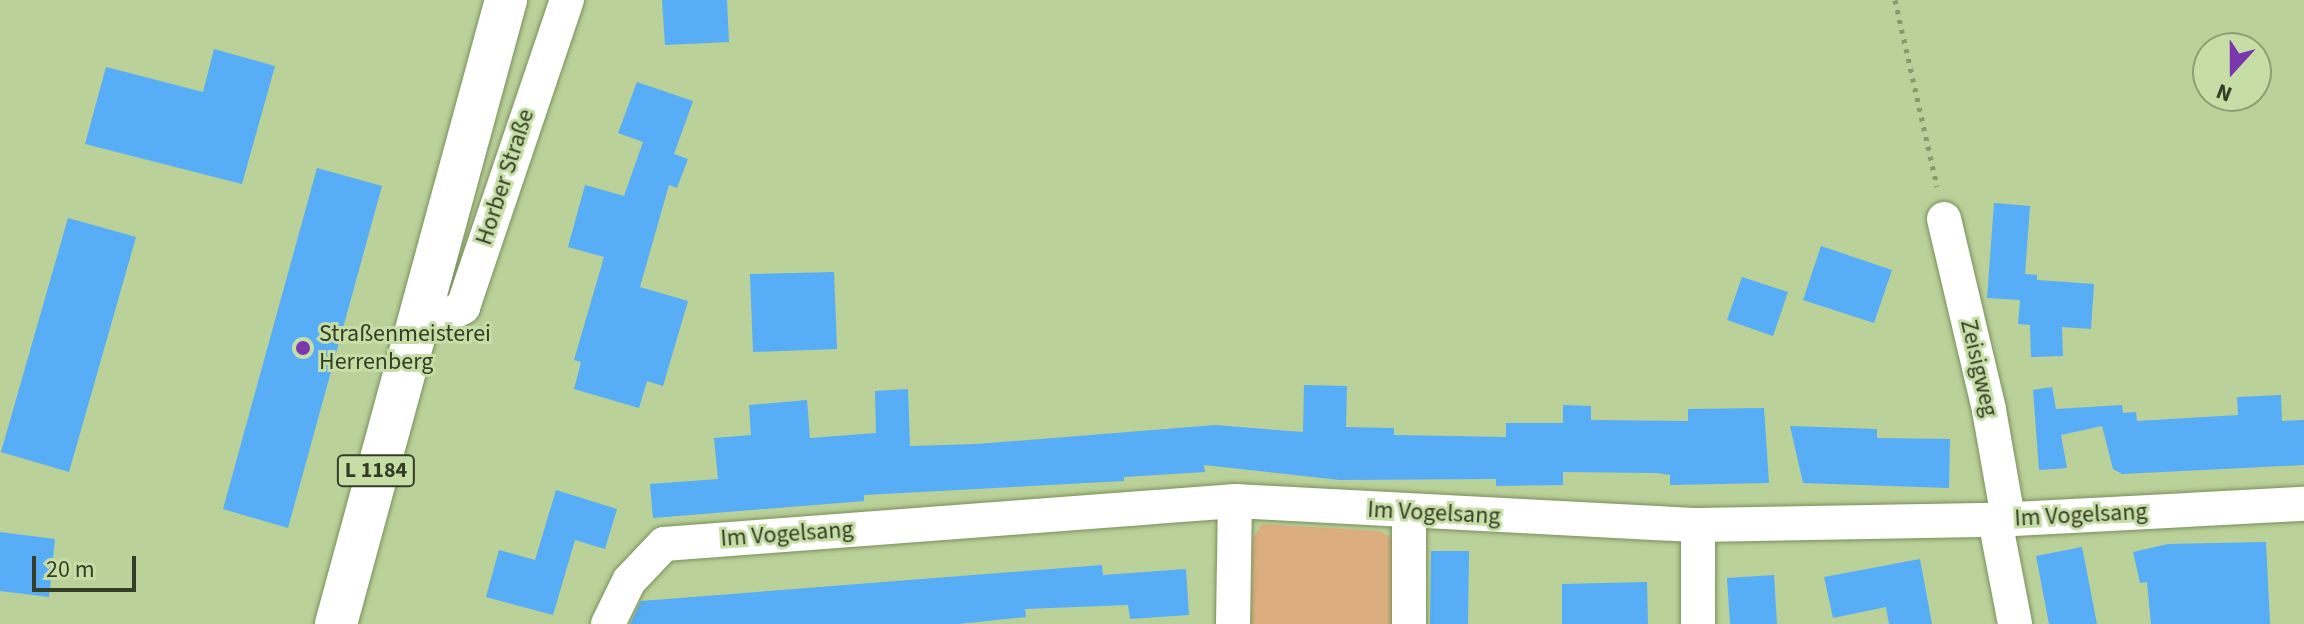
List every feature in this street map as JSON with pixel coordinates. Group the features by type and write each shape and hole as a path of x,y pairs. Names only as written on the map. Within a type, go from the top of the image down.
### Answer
{"main road":[{"name":"Horber Straße","path":"336,624 416,318 506,0"}],"street":[{"name":"Horber Straße","path":"416,318 438,321 463,307 567,0"},
{"name":"Zeisigweg","path":"1944,219 1989,410 2015,624"},
{"name":"Im Vogelsang","path":"608,624 629,581 664,544 1235,501 1698,525 2002,519 2304,504"},
{"path":"1233,624 1235,501"},
{"path":"1409,512 1409,624"},
{"path":"1698,525 1698,624"}],"path":[{"path":"1895,0 1944,219"}],"shaded area":[{"path":"1262,524 1380,531 1393,539 1393,624 1251,624 1253,538"}],"building":[{"path":"662,0 727,0 729,42 665,45"},
{"path":"214,49 275,66 242,184 85,144 106,67 203,92"},
{"path":"637,82 693,101 674,154 688,159 677,188 669,185 640,287 688,301 663,386 647,381 639,408 574,389 581,362 574,360 604,257 568,247 585,185 624,196 643,142 618,133"},
{"name":"Straßenmeisterei Herrenberg","path":"317,168 382,186 288,528 223,509"},
{"path":"1994,203 2030,206 2025,274 2037,275 2037,280 2094,284 2091,329 2062,327 2063,356 2031,357 2030,325 2018,324 2020,300 1987,298"},
{"path":"68,218 136,237 69,472 1,452"},
{"path":"1821,246 1892,270 1874,323 1803,300"},
{"path":"834,272 837,349 753,352 750,274"},
{"path":"1742,277 1788,292 1773,336 1727,320"},
{"path":"1304,385 1347,386 1346,427 1394,428 1394,435 1506,437 1506,423 1563,423 1563,405 1591,406 1591,420 1688,421 1688,409 1764,408 1769,483 1670,485 1670,475 1657,473 1563,472 1563,485 1496,486 1496,479 1339,480 1204,465 1205,472 1124,477 1124,481 864,495 864,501 653,518 650,484 718,479 714,438 751,435 749,405 807,400 810,438 876,433 875,391 908,389 910,446 977,444 1215,425 1303,432"},
{"path":"2052,387 2056,409 2122,405 2123,413 2136,412 2137,421 2238,415 2237,397 2281,395 2282,421 2304,420 2304,465 2122,474 2113,469 2102,426 2061,435 2067,468 2039,470 2033,390"},
{"path":"1790,426 1877,429 1877,438 1950,439 1949,488 1803,483"},
{"path":"556,490 617,509 605,549 575,540 553,615 486,597 499,550 535,560"},
{"path":"0,532 55,539 49,597 0,591"},
{"path":"2266,542 2270,624 2151,624 2147,582 2140,583 2133,552 2168,544"},
{"path":"2082,547 2097,624 2049,624 2036,556"},
{"path":"1431,551 1469,551 1468,624 1430,624"},
{"path":"1920,559 1932,624 1889,624 1886,607 1833,618 1824,577"},
{"path":"1102,565 1103,575 1186,569 1189,615 1130,619 1128,605 1025,609 1026,617 958,624 630,624 641,601"},
{"path":"1774,575 1777,624 1730,624 1727,578"},
{"path":"1647,582 1648,624 1562,624 1562,584"}],"place":[{"name":"Straßenmeisterei Herrenberg","path":"303,348"}]}
